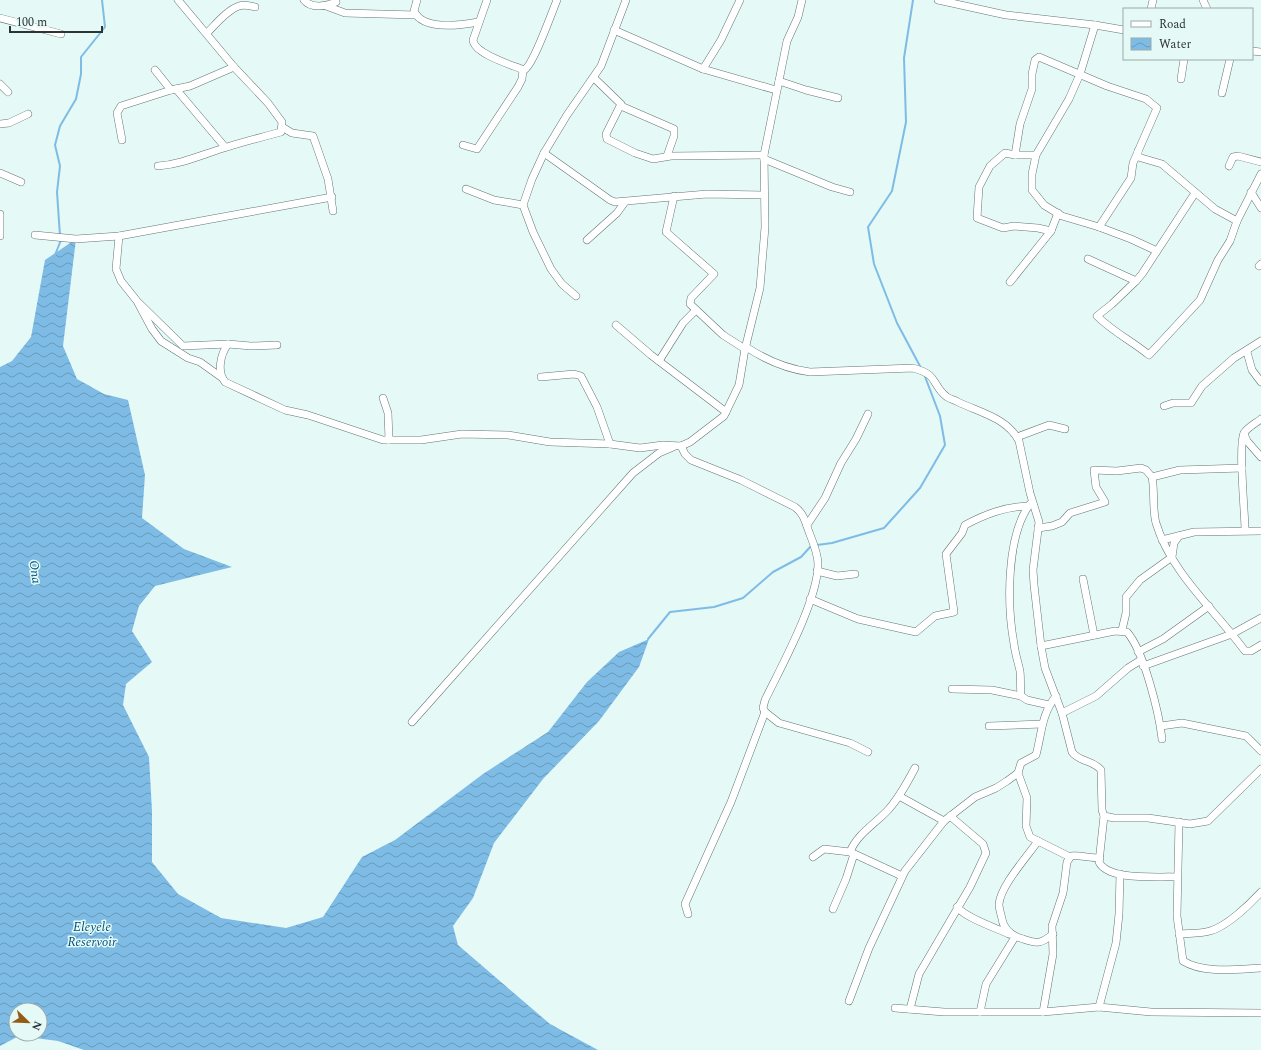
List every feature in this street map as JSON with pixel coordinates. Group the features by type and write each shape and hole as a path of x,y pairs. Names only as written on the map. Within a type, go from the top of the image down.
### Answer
{"street":[{"path":"158,166 197,158 225,147 281,132 282,127 282,122 268,102 234,67 178,0"},
{"path":"304,0 306,3 326,6 345,13 416,15 421,19 444,26 478,22"},
{"path":"416,15 414,7 417,0"},
{"path":"487,0 478,22 473,40 476,48 523,70 528,69 557,0"},
{"path":"576,296 562,284 551,269 533,232 523,205 532,179 544,153 567,115 601,66 626,0"},
{"path":"703,69 721,40 740,0"},
{"path":"412,722 634,473 659,453 678,446 717,423 726,412 739,385 745,348 760,288 765,227 764,157 776,90 787,41 798,17 802,0"},
{"path":"938,0 973,3 1006,15 1095,25 1123,30"},
{"path":"326,6 336,2"},
{"path":"207,33 220,20 239,6 244,5 255,7"},
{"path":"0,18 61,34"},
{"path":"1095,25 1080,74 1066,105 1036,155 1032,174 1032,190 1044,205 1058,213 1077,222 1099,227 1131,238 1157,251"},
{"path":"614,30 703,69 776,90"},
{"path":"1015,155 1020,124 1032,90 1032,74 1035,60 1039,57 1107,86 1146,99 1155,104 1157,108 1133,163 1131,178 1099,227"},
{"path":"1182,79 1184,60"},
{"path":"1222,93 1230,60"},
{"path":"122,140 117,113 121,106 174,89 190,86 234,67"},
{"path":"155,70 174,89 225,147"},
{"path":"463,144 477,148 518,87 522,79 523,70"},
{"path":"594,78 620,102 621,106 674,129 674,136 667,156"},
{"path":"779,81 838,98"},
{"path":"0,84 8,92"},
{"path":"621,106 606,134 607,138 646,158 667,156 764,157 826,185 850,192"},
{"path":"0,124 8,123 28,114"},
{"path":"282,127 292,133 313,136 328,179 333,211"},
{"path":"1138,151 1138,157 1162,164 1216,209 1237,221"},
{"path":"544,153 610,200 625,202 674,196 707,194 764,195"},
{"path":"1036,155 1015,155 1005,153 990,166 979,187 977,218 1004,228 1014,226 1038,228 1051,231"},
{"path":"1229,166 1233,157 1238,156 1261,162"},
{"path":"0,173 21,182"},
{"path":"1195,193 1142,274 1112,304 1097,316 1117,333 1136,344 1149,355 1200,300 1218,260 1230,241 1237,221 1261,174"},
{"path":"466,189 494,200 523,205"},
{"path":"1251,192 1261,208"},
{"path":"674,196 666,232 714,274 689,301 690,304 723,335 778,365 802,371 913,368 923,370 934,378 947,397 1008,425 1017,436 1030,503 1040,522 1038,528 1034,585 1040,646 1045,668 1062,713 1072,752 1075,757 1094,764 1101,770 1102,810 1104,816 1100,858 1102,867 1108,871 1120,874 1177,877"},
{"path":"35,235 76,239 119,236 332,197"},
{"path":"587,240 617,213 625,202"},
{"path":"1010,282 1051,231 1058,213"},
{"path":"0,214 0,236"},
{"path":"119,236 116,269 125,288 136,301 183,346 228,344 245,344 251,346 277,344"},
{"path":"1088,260 1136,281"},
{"path":"136,301 160,341 188,358 200,362 221,377 225,382 285,410 308,415 377,438 389,440 421,440 462,434 508,435 550,442 610,444 640,448 663,445 678,446 692,460 742,480 795,507 802,513 807,525 818,562 817,571 810,599 789,652 765,700 763,708 765,712 779,723 850,743 868,752"},
{"path":"659,361 683,323 696,310"},
{"path":"616,325 659,361 726,412"},
{"path":"1164,406 1173,403 1191,403 1202,386 1234,358 1247,352 1261,341"},
{"path":"221,377 220,362 228,344"},
{"path":"1247,352 1252,370 1261,382"},
{"path":"541,377 574,374 581,376 597,407 610,444"},
{"path":"383,398 388,413 389,440"},
{"path":"807,525 825,498 841,463 856,439 868,414"},
{"path":"1246,530 1242,468 1242,439 1244,434 1261,419"},
{"path":"1017,436 1049,425 1066,429"},
{"path":"1244,434 1247,441 1261,457"},
{"path":"1038,528 1052,526 1062,522 1070,513 1105,502 1096,487 1094,470 1117,471 1141,468 1146,470 1152,477 1155,520 1162,540 1172,557 1192,586 1247,652 1261,644"},
{"path":"1152,477 1180,470 1242,468"},
{"path":"810,599 858,618 916,632 935,616 954,612 946,554 962,534 965,526 990,513 1030,503"},
{"path":"1022,696 1020,672 1013,643 1011,574 1013,552 1019,524 1030,503"},
{"path":"1162,540 1194,532 1246,530 1261,531"},
{"path":"1122,630 1126,613 1126,597 1140,580 1172,557 1174,543 1179,536"},
{"path":"817,571 837,576 855,574"},
{"path":"1083,579 1094,635"},
{"path":"1138,652 1163,639 1208,606"},
{"path":"1062,713 1096,696 1128,668 1232,634 1261,618"},
{"path":"1040,646 1122,630 1130,636 1138,652 1152,692 1161,726 1162,739"},
{"path":"952,689 992,690 1022,696 1027,700 1048,705"},
{"path":"1056,696 1048,705 1042,724 1036,755 1020,763 1018,773 1027,798 1026,826 1030,837 1070,857 1074,855 1085,858 1100,858"},
{"path":"688,914 685,904 731,802 765,712"},
{"path":"1161,726 1182,723 1246,736 1261,751"},
{"path":"989,726 1042,724"},
{"path":"833,909 846,879 855,841 888,810 899,796 915,768"},
{"path":"1104,816 1114,818 1148,818 1195,824 1211,820 1261,769"},
{"path":"849,1001 869,948 902,876 947,818 975,797 996,788 1018,773"},
{"path":"899,796 947,818 983,844 986,853 970,887 919,974 910,1009"},
{"path":"1179,822 1177,877 1179,934 1184,960 1193,965 1220,970 1261,968"},
{"path":"1013,936 1002,924 999,904 1009,881 1038,841"},
{"path":"813,857 824,849 852,853 902,876"},
{"path":"1043,1012 1051,971 1052,926 1063,893 1067,862 1070,857"},
{"path":"1099,1007 1116,943 1119,914 1120,874"},
{"path":"1179,934 1209,932 1217,928 1249,904 1261,892"},
{"path":"958,906 960,910 976,919 1013,936 1033,942 1042,942 1053,934"},
{"path":"980,1012 986,984 1013,936"},
{"path":"895,1008 980,1012 1043,1012 1099,1007 1151,1012 1261,1013"}],"water":[{"name":"Eleyele Reservoir","path":"76,239 63,346 77,379 104,394 128,400 145,475 142,518 184,549 232,567 155,586 139,606 132,631 152,662 126,684 123,705 149,757 152,811 152,862 178,894 221,918 286,928 323,917 362,857 395,840 483,774 548,732 587,682 619,652 649,639 639,667 599,721 543,779 494,843 473,898 453,926 458,945 550,1024 598,1050 84,1050 58,1041 48,1040 48,1002 8,1002 8,1042 0,1046 0,367 12,361 31,337 45,260"}],"waterway":[{"path":"60,236 57,192 60,166 55,145 60,126 76,99 81,74 81,57 105,27 102,0"},
{"path":"913,0 904,58 906,122 892,191 868,227 874,264 897,323 921,368"},
{"path":"55,255 61,240"},
{"path":"817,545 832,543 884,528 920,488 945,445 940,416 924,374"},
{"path":"648,639 670,612 714,607 743,598 773,572 801,557 812,545"}],"water label":[{"name":"Ona","path":"35,572"}]}
